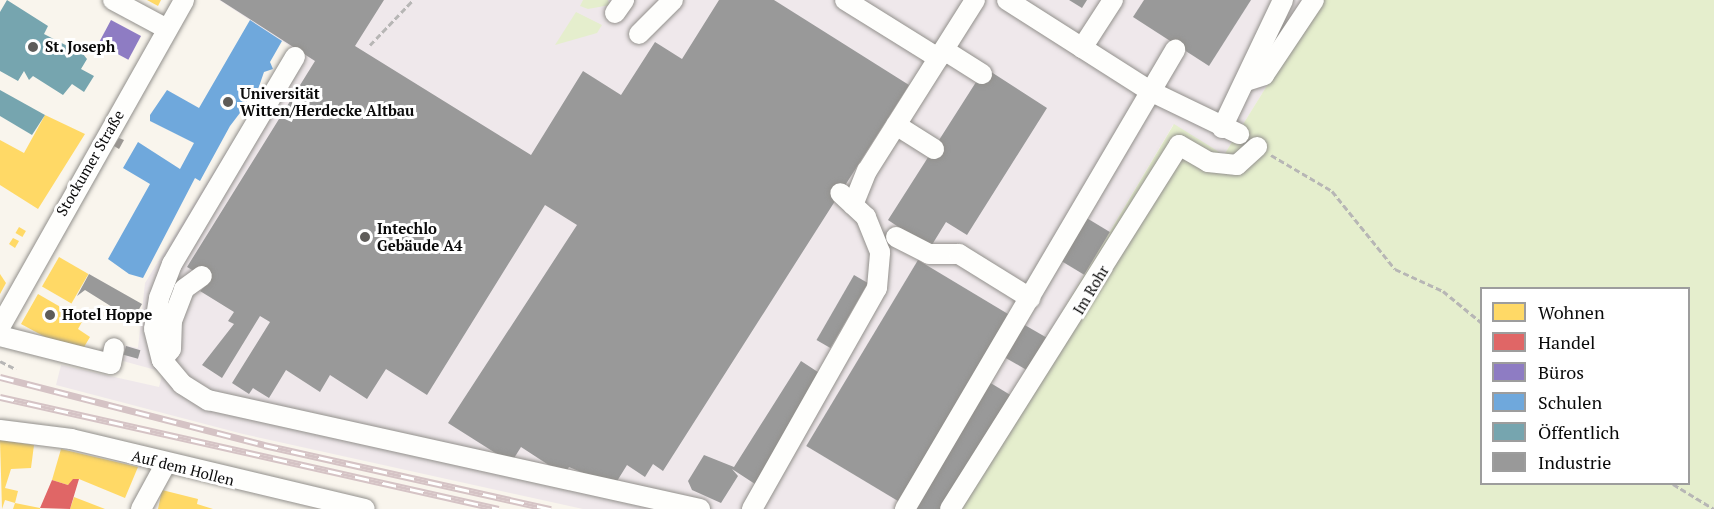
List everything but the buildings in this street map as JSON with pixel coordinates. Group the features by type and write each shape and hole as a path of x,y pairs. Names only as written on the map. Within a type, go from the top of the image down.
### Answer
{"street":[{"path":"113,0 167,29"},
{"name":"Stockumer Straße","path":"0,327 184,0"},
{"path":"639,34 673,0"},
{"path":"826,0 834,0"},
{"path":"844,0 982,74"},
{"path":"752,509 848,348 877,288 880,252 866,217 847,199 975,0"},
{"path":"1007,0 1150,91 1230,131 1246,81 1283,0"},
{"path":"1082,48 1113,0"},
{"path":"1246,81 1264,75 1314,0"},
{"path":"905,509 1175,50"},
{"path":"295,57 172,264 154,329 162,360 182,384 208,400 700,509"},
{"path":"896,125 934,149"},
{"name":"Im Rohr","path":"950,509 1179,145 1208,162 1237,165 1257,147"},
{"path":"896,237 929,254 959,254 1030,298"},
{"path":"162,360 171,349 172,321 184,289 202,276"},
{"path":"0,336 111,364 114,348"},
{"name":"Auf dem Hollen","path":"0,430 71,439 165,465 306,492 365,509"},
{"path":"141,509 165,465"}],"path":[{"path":"370,45 413,0"},
{"path":"1257,147 1332,191 1395,269 1443,291 1480,321"},
{"path":"0,361 16,369"},
{"path":"1676,485 1714,509"}],"shaded area":[{"path":"219,0 1320,0 1224,155 1173,125 944,509 583,509 243,434 56,385 61,365 159,387 163,372 123,361 121,356 123,345 138,348 145,283 291,47"}],"green space":[{"path":"583,0 608,0 610,5 588,9 580,6"},
{"path":"1320,0 1714,0 1714,509 945,509 1174,124 1224,155"},
{"path":"576,12 602,25 597,33 555,45"}],"railway":[{"path":"0,377 264,445 551,509"},
{"path":"0,397 499,509"}],"place":[{"name":"St. Joseph","path":"33,47"},
{"name":"Universität Witten/Herdecke Altbau","path":"228,102"},
{"name":"Intechlo Gebäude A4","path":"365,237"},
{"name":"Hotel Hoppe","path":"50,315"}]}
